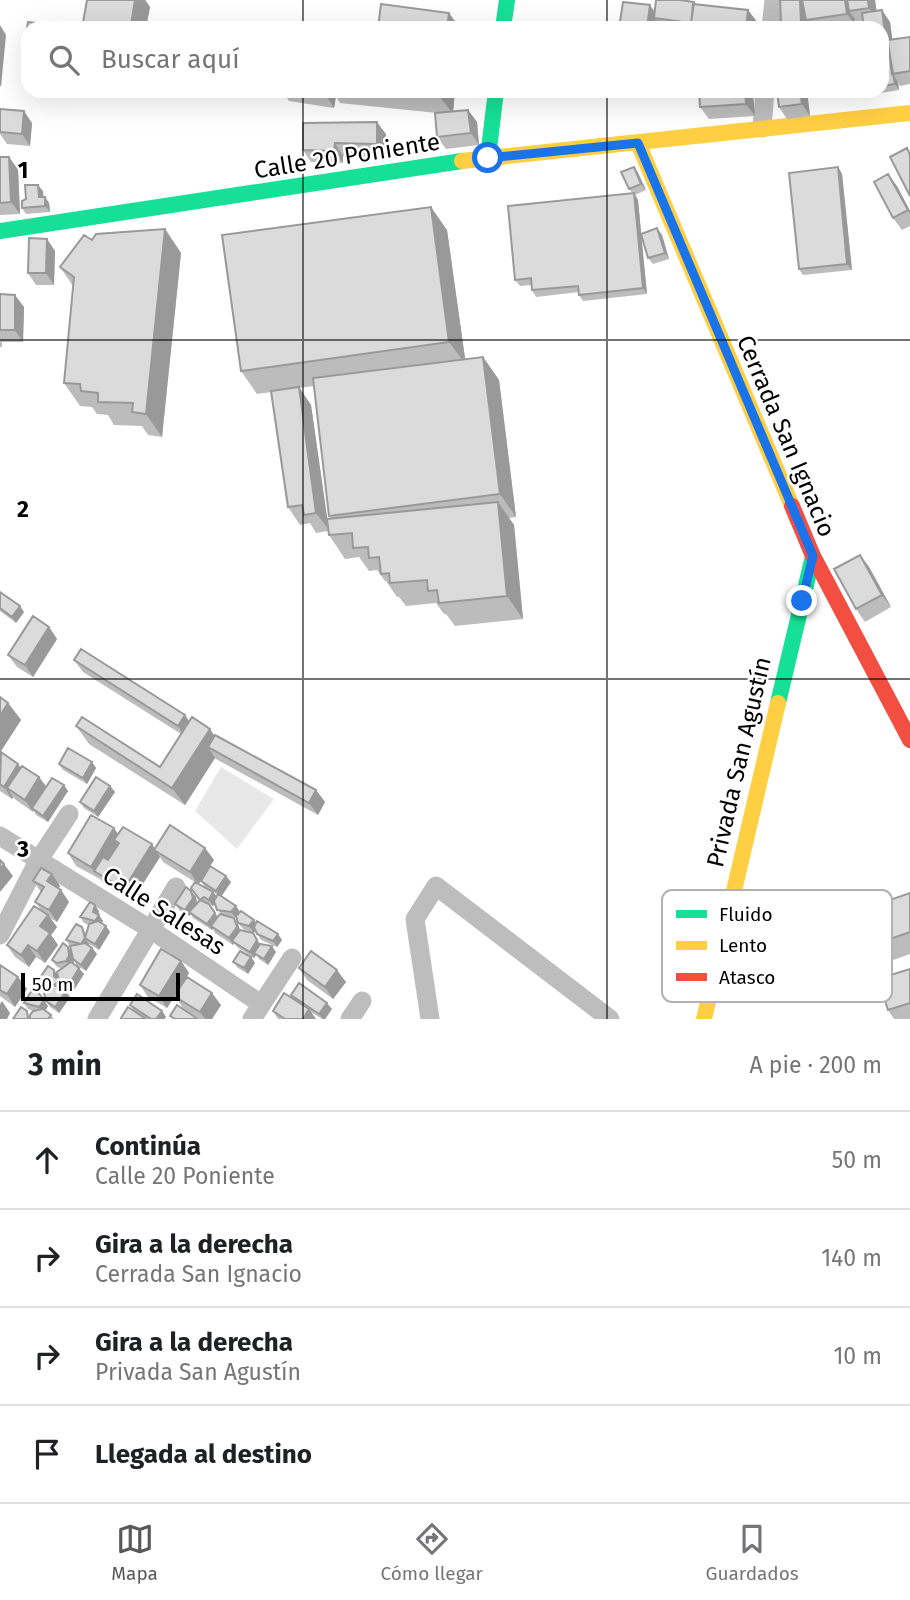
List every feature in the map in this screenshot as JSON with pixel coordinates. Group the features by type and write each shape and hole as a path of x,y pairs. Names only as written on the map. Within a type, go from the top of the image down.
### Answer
{"street":[{"path":"504,21 507,0"},
{"path":"772,21 774,0"},
{"path":"488,158 495,98"},
{"path":"762,128 764,98"},
{"name":"Calle 20 Poniente","path":"0,231 488,158 910,113"},
{"name":"Cerrada San Ignacio","path":"638,143 813,556 910,740"},
{"name":"Privada San Agustín","path":"734,890 813,556"},
{"path":"0,935 38,861 69,814"},
{"name":"Calle Salesas","path":"0,836 150,929 257,1012"},
{"path":"430,1019 415,919 436,886 610,1019"},
{"path":"97,1019 176,887"},
{"path":"257,1012 292,958"},
{"path":"350,1019 362,1001"}],"shaded area":[{"path":"221,767 274,799 237,849 195,811"}],"building":[{"path":"87,0 135,0 132,21 83,21"},
{"path":"656,0 694,2 691,21 654,18"},
{"path":"780,0 800,0 801,21 781,21"},
{"path":"802,0 845,0 847,14 806,20"},
{"path":"847,0 868,0 869,8 849,11"},
{"path":"623,2 650,5 648,21 620,21"},
{"path":"381,4 449,13 448,21 379,21"},
{"path":"693,4 748,10 747,21 691,21"},
{"path":"882,10 884,21 863,21 862,13"},
{"path":"910,37 910,71 892,74 889,40"},
{"path":"889,57 895,84 889,85"},
{"path":"699,98 746,98 746,104 700,107"},
{"path":"778,98 801,98 802,104 779,107"},
{"path":"0,109 24,111 22,134 0,132"},
{"path":"468,110 471,133 437,137 435,113"},
{"path":"377,122 377,144 335,143 334,151 303,150 303,123"},
{"path":"907,148 910,155 910,196 890,157"},
{"path":"0,157 9,157 11,202 0,203"},
{"path":"634,167 641,184 629,189 621,172"},
{"path":"838,167 847,264 799,269 789,173"},
{"path":"888,174 908,210 893,218 874,182"},
{"path":"25,185 38,185 39,197 45,197 45,206 22,208 22,201 26,199"},
{"path":"634,193 643,288 579,295 578,286 532,290 531,278 515,280 508,206"},
{"path":"431,207 449,342 241,371 222,235"},
{"path":"657,228 665,253 648,258 641,234"},
{"path":"165,229 146,414 132,412 133,403 98,402 98,393 81,391 80,384 64,383 74,277 60,267 84,235 92,240 96,234"},
{"path":"29,238 47,239 46,273 28,273"},
{"path":"0,294 15,295 15,330 0,330"},
{"path":"483,357 500,494 329,516 313,378"},
{"path":"299,387 316,513 304,515 302,505 288,507 271,391"},
{"path":"498,502 507,596 439,603 437,590 428,591 427,580 390,583 389,573 381,574 379,557 369,558 368,547 353,548 352,533 329,535 327,519"},
{"path":"860,555 882,595 856,609 834,569"},
{"path":"0,592 20,606 12,617 0,608"},
{"path":"33,616 49,627 25,665 8,655"},
{"path":"81,649 185,715 178,726 74,660"},
{"path":"0,697 8,703 0,716"},
{"path":"82,717 160,767 192,717 210,729 172,788 76,726"},
{"path":"215,735 316,790 309,803 208,747"},
{"path":"68,748 92,762 83,778 59,764"},
{"path":"1,752 18,764 4,787 0,784"},
{"path":"22,766 39,777 25,800 7,788"},
{"path":"96,777 110,786 94,811 80,802"},
{"path":"52,778 64,785 43,816 32,808"},
{"path":"91,815 114,828 91,867 68,853"},
{"path":"170,825 205,848 190,872 154,850"},
{"path":"123,827 152,844 124,889 94,871 103,857 108,860 119,843 114,840"},
{"path":"210,866 226,876 216,891 201,881"},
{"path":"41,868 52,874 47,881 61,890 49,910 35,902 44,887 33,881"},
{"path":"195,882 213,892 209,900 204,897 200,900 191,888"},
{"path":"186,887 193,898 185,910 175,904"},
{"path":"910,893 910,932 892,938 892,899"},
{"path":"218,894 236,906 231,912 217,910 214,901"},
{"path":"200,900 209,904 215,913 207,924 189,912"},
{"path":"90,902 95,905 93,912 99,915 95,921 80,917"},
{"path":"34,906 48,915 40,926 50,933 37,951 28,945 21,955 7,945"},
{"path":"241,911 254,920 249,926 238,923 236,916"},
{"path":"220,914 234,918 237,927 229,938 211,926"},
{"path":"98,921 106,926 95,944 85,938 89,924"},
{"path":"257,921 278,934 273,941 257,934 254,927"},
{"path":"76,924 82,927 85,938 81,944 66,940"},
{"path":"240,930 253,933 257,940 250,952 232,941"},
{"path":"63,943 68,947 69,956 66,961 57,963 52,960"},
{"path":"85,943 92,948 81,965 73,959 70,946"},
{"path":"260,944 272,946 264,959 254,953"},
{"path":"161,949 181,961 159,996 140,985"},
{"path":"240,951 251,957 244,968 233,962"},
{"path":"311,951 337,970 325,987 299,968"},
{"path":"71,962 79,968 68,987 59,981 57,972"},
{"path":"0,965 18,977 7,994 0,990"},
{"path":"48,966 54,970 54,976 59,981 54,985 66,991 55,1007 46,1001 44,993 49,985 45,988 37,982"},
{"path":"910,969 910,1003 888,1010 885,1002 892,1002 892,975"},
{"path":"187,977 212,993 200,1012 174,996"},
{"path":"299,983 327,1003 319,1014 291,995"},
{"path":"34,987 44,1000 39,1007 24,1003"},
{"path":"284,993 309,1009 303,1019 285,1019 273,1011"},
{"path":"137,994 162,1011 156,1019 151,1019 130,1005"},
{"path":"177,1005 198,1019 175,1019 170,1016"},
{"path":"21,1007 27,1011 28,1019 13,1019"},
{"path":"128,1007 146,1019 121,1018"},
{"path":"43,1009 51,1015 48,1019 30,1019 33,1011"}],"traffic: fast":[{"path":"504,21 507,0"},
{"path":"488,157 495,98"},
{"path":"0,231 462,161"},
{"path":"778,703 813,556"}],"traffic: slow":[{"path":"462,161 910,113"},
{"path":"638,143 792,506"},
{"path":"734,890 778,703"},
{"path":"704,1019 708,1002"}],"traffic: jam":[{"path":"792,506 813,556 910,740"}],"route":[{"path":"488,158 638,143 756,427 813,556 802,601"}]}
